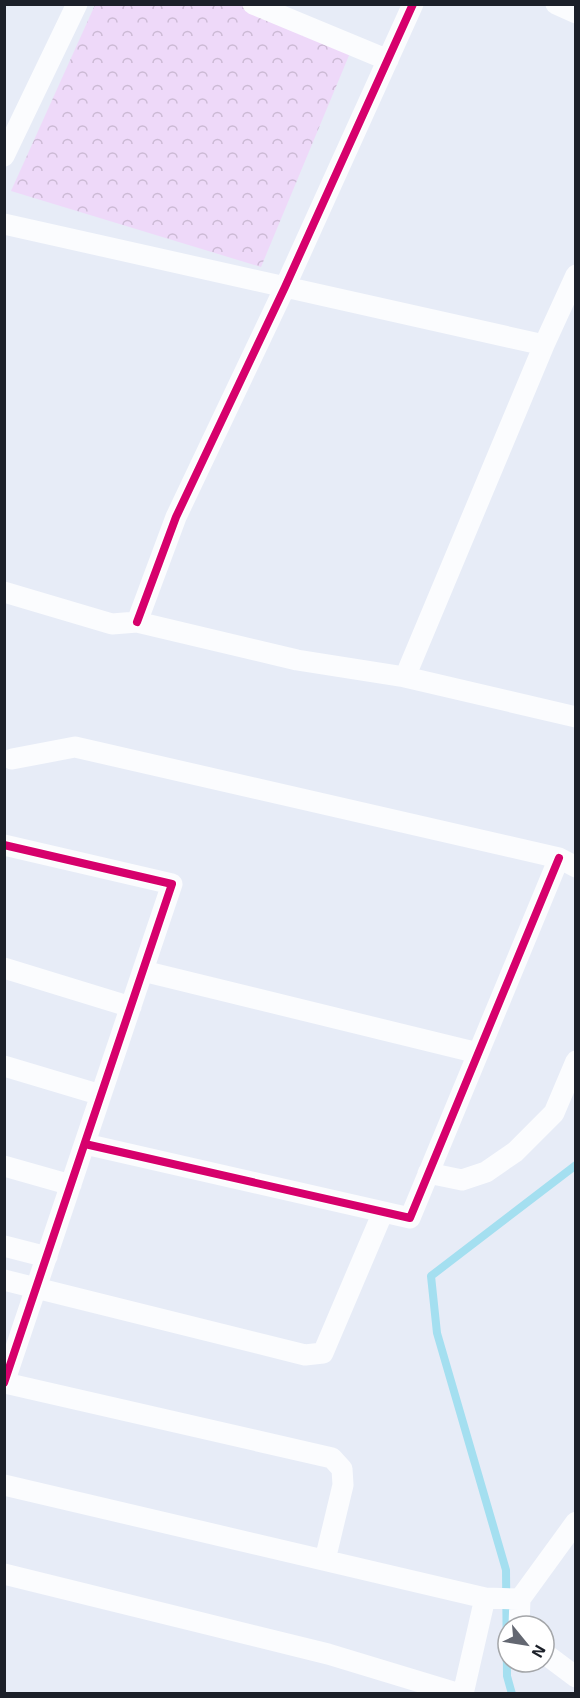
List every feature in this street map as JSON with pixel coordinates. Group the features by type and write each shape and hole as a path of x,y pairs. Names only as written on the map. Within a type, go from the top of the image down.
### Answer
{"street":[{"path":"4,156 77,4"},
{"path":"253,4 388,60"},
{"path":"138,622 176,517 285,287 413,4"},
{"path":"556,4 576,13"},
{"path":"4,224 544,345"},
{"path":"405,677 576,274"},
{"path":"4,592 112,624 138,622 297,660 405,677 576,717"},
{"path":"12,759 75,747 567,863 478,1053 410,1218 85,1144"},
{"path":"4,845 172,884 5,1383 332,1458 342,1469 343,1485 325,1560"},
{"path":"4,968 130,1008"},
{"path":"143,971 478,1053"},
{"path":"428,1173 462,1180 486,1172 515,1152 554,1113 576,1061"},
{"path":"4,1066 101,1095"},
{"path":"4,1166 71,1185"},
{"path":"4,1280 305,1355 323,1353 383,1212"},
{"path":"4,1246 47,1257"},
{"path":"4,1485 485,1598 520,1599"},
{"path":"519,1614 520,1599 576,1522"},
{"path":"4,1574 328,1654 461,1694 485,1598"},
{"path":"556,1662 576,1677"}],"green space":[{"path":"95,5 243,5 350,53 261,267 11,191"}],"waterway":[{"path":"512,1694 507,1676 506,1570 437,1333 431,1276 576,1165"}],"cycle path":[{"path":"137,622 176,517 285,287 413,4"},
{"path":"4,845 172,884 4,1383"},
{"path":"85,1144 410,1218 559,858"}]}
